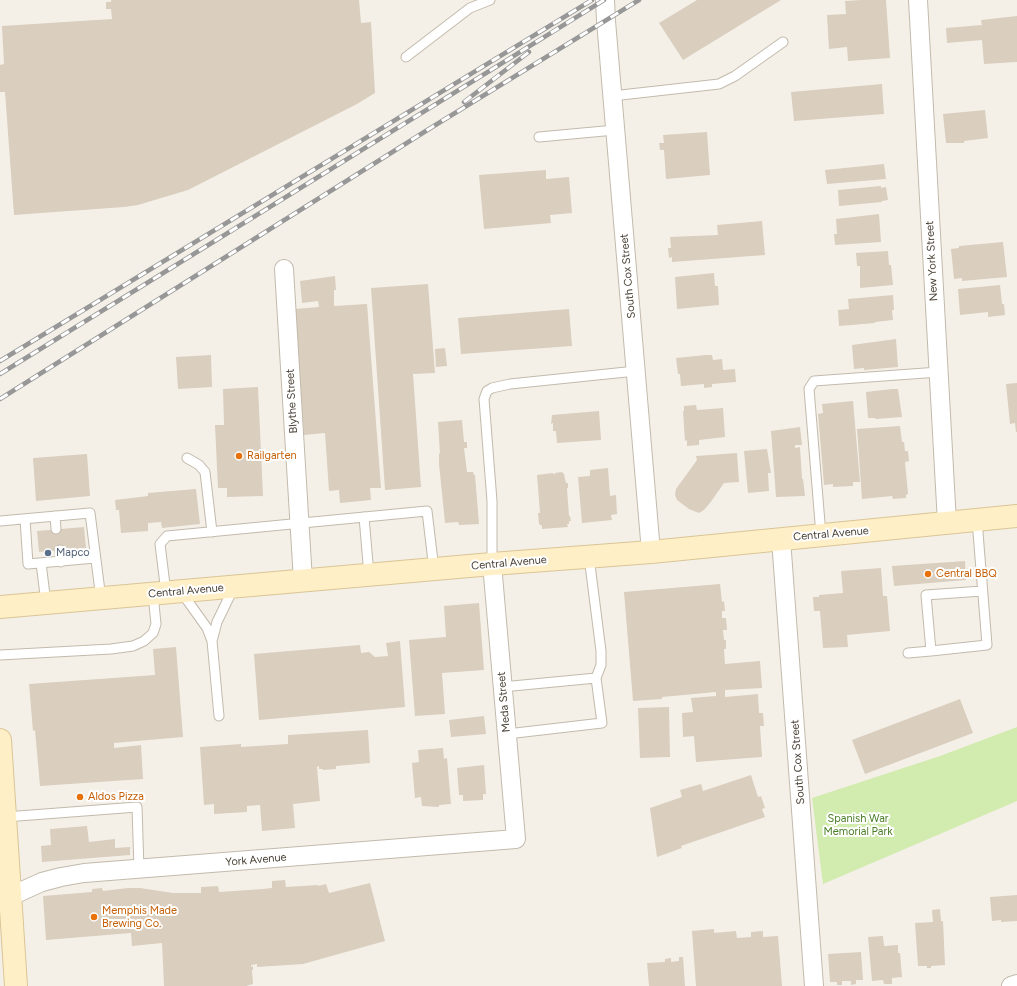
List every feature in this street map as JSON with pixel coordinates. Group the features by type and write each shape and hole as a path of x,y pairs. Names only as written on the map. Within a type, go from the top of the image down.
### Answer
{"main road":[{"name":"Central Avenue","path":"0,608 492,564 651,552 1017,516"},
{"path":"0,740 5,817 5,898 16,986"}],"street":[{"name":"South Cox Street","path":"605,0 651,552"},
{"name":"New York Street","path":"918,0 948,523"},
{"name":"Blythe Street","path":"284,269 303,581"},
{"name":"South Cox Street","path":"781,539 814,986"},
{"name":"Meda Street","path":"492,564 516,839"},
{"name":"York Avenue","path":"5,898 42,882 84,873 516,839"},
{"path":"1011,986 1017,984"}],"lane":[{"path":"406,57 470,8 490,0"},
{"path":"612,96 718,84 735,76 783,42"},
{"path":"539,137 615,130"},
{"path":"492,564 492,501 484,399 488,391 492,388 510,384 636,372"},
{"path":"821,535 809,389 814,381 939,372"},
{"path":"187,458 199,465 205,472 212,532"},
{"path":"0,655 111,650 133,646 144,641 153,633 167,593 160,544 167,536 427,511 434,570"},
{"path":"0,521 90,513 101,599"},
{"path":"55,516 56,529"},
{"path":"364,517 369,575"},
{"path":"25,519 28,564 95,558"},
{"path":"908,653 987,645 977,520"},
{"path":"60,550 61,562"},
{"path":"507,734 602,723 596,678 601,665 601,651 589,557"},
{"path":"41,563 46,604"},
{"path":"212,641 217,622 234,587"},
{"path":"931,651 926,595 982,591"},
{"path":"167,593 207,628 212,641 219,716"},
{"path":"502,687 596,678"},
{"path":"5,817 137,807 139,869"}],"green space":[{"name":"Spanish War Memorial Park","path":"1017,727 1017,801 823,884 812,798 940,756"}],"building":[{"path":"111,0 359,0 361,23 371,22 375,93 357,104 188,190 138,205 14,215 5,92 0,92 0,65 4,64 2,26 112,19 111,9 106,9 106,2 111,2"},
{"path":"697,0 781,0 683,60 659,23"},
{"path":"886,0 890,58 848,61 847,47 829,49 827,15 846,14 845,1"},
{"path":"1017,16 1017,62 984,64 982,40 947,43 946,28 982,25 981,20"},
{"path":"882,84 884,114 794,121 791,92"},
{"path":"985,110 988,138 964,141 964,143 946,143 943,114"},
{"path":"707,132 710,175 666,179 664,150 660,150 659,143 664,143 663,135"},
{"path":"884,164 886,179 827,184 825,170"},
{"path":"546,170 546,179 569,177 572,213 550,215 551,223 484,229 479,175"},
{"path":"881,186 881,188 886,187 888,200 882,202 839,206 838,190"},
{"path":"879,214 881,242 835,245 834,234 837,234 836,219"},
{"path":"762,221 765,255 672,262 672,257 669,258 668,248 671,248 670,237 718,235 717,225"},
{"path":"1003,242 1007,277 962,281 962,278 954,279 951,249 959,248 959,246"},
{"path":"888,251 893,285 860,288 860,266 857,266 856,253"},
{"path":"714,273 715,286 718,286 719,305 677,309 675,277"},
{"path":"335,276 336,290 334,290 334,306 367,304 381,488 370,488 371,500 340,503 339,490 329,491 325,433 304,435 295,309 319,307 318,301 302,303 300,281"},
{"path":"428,284 435,373 413,374 421,487 385,490 371,288"},
{"path":"1000,285 1005,315 988,317 988,312 960,315 958,289"},
{"path":"893,295 893,320 839,326 838,310 849,309 848,299"},
{"path":"569,309 572,346 461,354 458,318"},
{"path":"896,339 898,367 864,370 864,368 854,369 852,345"},
{"path":"445,348 447,366 436,367 435,349"},
{"path":"211,355 212,387 178,389 176,357"},
{"path":"712,355 713,360 722,359 723,370 735,369 736,382 712,384 712,387 704,388 704,384 681,386 676,358"},
{"path":"1017,383 1016,432 1015,423 1010,424 1006,384"},
{"name":"Railgarten","path":"258,387 263,496 227,497 227,488 218,488 215,425 224,425 223,389"},
{"path":"898,389 902,417 876,419 868,418 866,392"},
{"path":"853,401 860,482 853,482 853,486 833,487 833,484 824,485 818,414 823,413 822,404"},
{"path":"696,405 697,410 723,408 725,437 699,440 699,445 687,446 687,440 685,441 684,406"},
{"path":"599,411 601,440 557,443 556,431 553,431 553,423 551,424 552,415"},
{"path":"462,420 464,442 467,442 467,448 464,448 467,472 473,472 475,475 479,524 459,525 458,522 445,523 439,464 439,453 440,454 438,422"},
{"path":"900,426 902,442 904,442 905,451 908,451 909,461 905,462 908,494 906,495 906,498 893,499 892,496 862,499 857,429"},
{"path":"800,427 802,445 795,445 795,448 800,447 802,479 805,496 776,497 771,431"},
{"path":"767,449 771,473 768,473 769,491 748,493 744,451"},
{"path":"737,453 739,482 724,483 704,510 699,513 689,509 677,500 675,495 676,489 697,460 696,456"},
{"path":"87,454 90,496 36,501 33,458"},
{"path":"608,468 610,496 616,495 617,514 611,515 612,520 582,523 578,477 590,476 590,470"},
{"path":"562,472 566,483 568,483 569,516 571,521 567,524 568,527 542,529 542,526 539,524 538,513 540,513 537,475"},
{"path":"196,489 200,524 162,528 161,522 148,523 148,531 121,533 119,510 116,510 115,500 148,496 148,493"},
{"path":"84,527 86,548 39,552 37,531"},
{"path":"965,561 966,580 894,586 892,566"},
{"path":"881,568 883,596 887,596 890,631 847,635 848,647 823,648 820,611 814,611 813,597 843,593 841,571"},
{"path":"720,584 722,602 724,601 725,611 722,611 722,618 726,618 727,630 723,630 724,640 726,640 726,649 724,649 725,664 760,661 762,688 725,690 725,697 758,694 759,713 763,713 764,726 760,726 762,757 696,762 694,736 683,737 682,713 693,712 691,698 716,696 716,692 633,701 624,592"},
{"path":"479,603 484,670 442,673 445,714 415,716 409,640 446,637 444,606"},
{"path":"400,641 405,707 259,720 254,654 360,645 361,653 369,652 375,657 388,656 386,643"},
{"path":"176,647 183,737 114,743 114,748 141,745 143,779 40,786 29,684 155,675 153,649"},
{"path":"960,699 973,733 865,774 852,740"},
{"path":"669,707 670,757 640,758 638,708"},
{"path":"484,716 486,734 451,737 449,720"},
{"path":"368,730 370,763 336,766 336,769 323,770 319,769 319,766 317,767 320,801 293,804 295,828 262,831 260,805 247,806 247,812 214,814 214,804 204,805 200,747 241,744 241,747 288,744 288,735"},
{"path":"443,748 444,759 447,758 451,804 439,805 439,807 422,806 421,797 415,798 412,763 419,762 418,750"},
{"path":"484,765 486,794 483,794 483,800 463,801 463,795 459,795 457,768"},
{"path":"751,775 758,797 761,796 765,808 762,809 765,817 681,846 682,848 657,857 650,808 682,797 680,790 701,784 703,791"},
{"path":"87,826 89,842 115,839 115,848 130,847 130,855 42,862 41,846 51,845 50,829"},
{"path":"285,880 286,887 318,886 326,884 329,893 370,883 385,941 303,964 257,967 257,964 251,965 251,967 253,966 253,984 246,986 164,986 162,943 132,946 131,933 46,940 43,896 92,892 92,889 102,888 103,891 140,888 173,893 201,893 201,887 218,886 219,892 272,888 272,881"},
{"path":"1017,895 1017,921 992,921 990,897"},
{"path":"940,909 941,921 943,921 945,965 931,966 931,968 927,968 927,966 918,966 915,923 933,922 932,910"},
{"path":"714,929 714,933 736,931 737,938 751,937 751,932 763,931 763,937 778,936 782,986 696,986 692,931"},
{"path":"883,936 884,946 898,945 898,953 900,953 902,977 892,978 892,984 884,984 883,980 872,981 868,937"},
{"path":"861,952 863,980 856,980 856,984 851,985 851,981 842,981 842,985 837,985 837,982 830,982 828,954"},
{"path":"679,957 683,957 685,986 649,986 647,963 665,962 665,959 671,958 671,962 679,961"}],"railway":[{"path":"0,361 592,0"},
{"path":"0,374 604,0"},
{"path":"0,399 429,129 639,0"},
{"path":"464,102 529,52"}],"place":[{"name":"Railgarten","path":"239,456"},
{"name":"Mapco","path":"48,553"},
{"name":"Central BBQ","path":"928,574"},
{"name":"Aldos Pizza","path":"80,797"},
{"name":"Memphis Made Brewing Co.","path":"94,917"}]}
